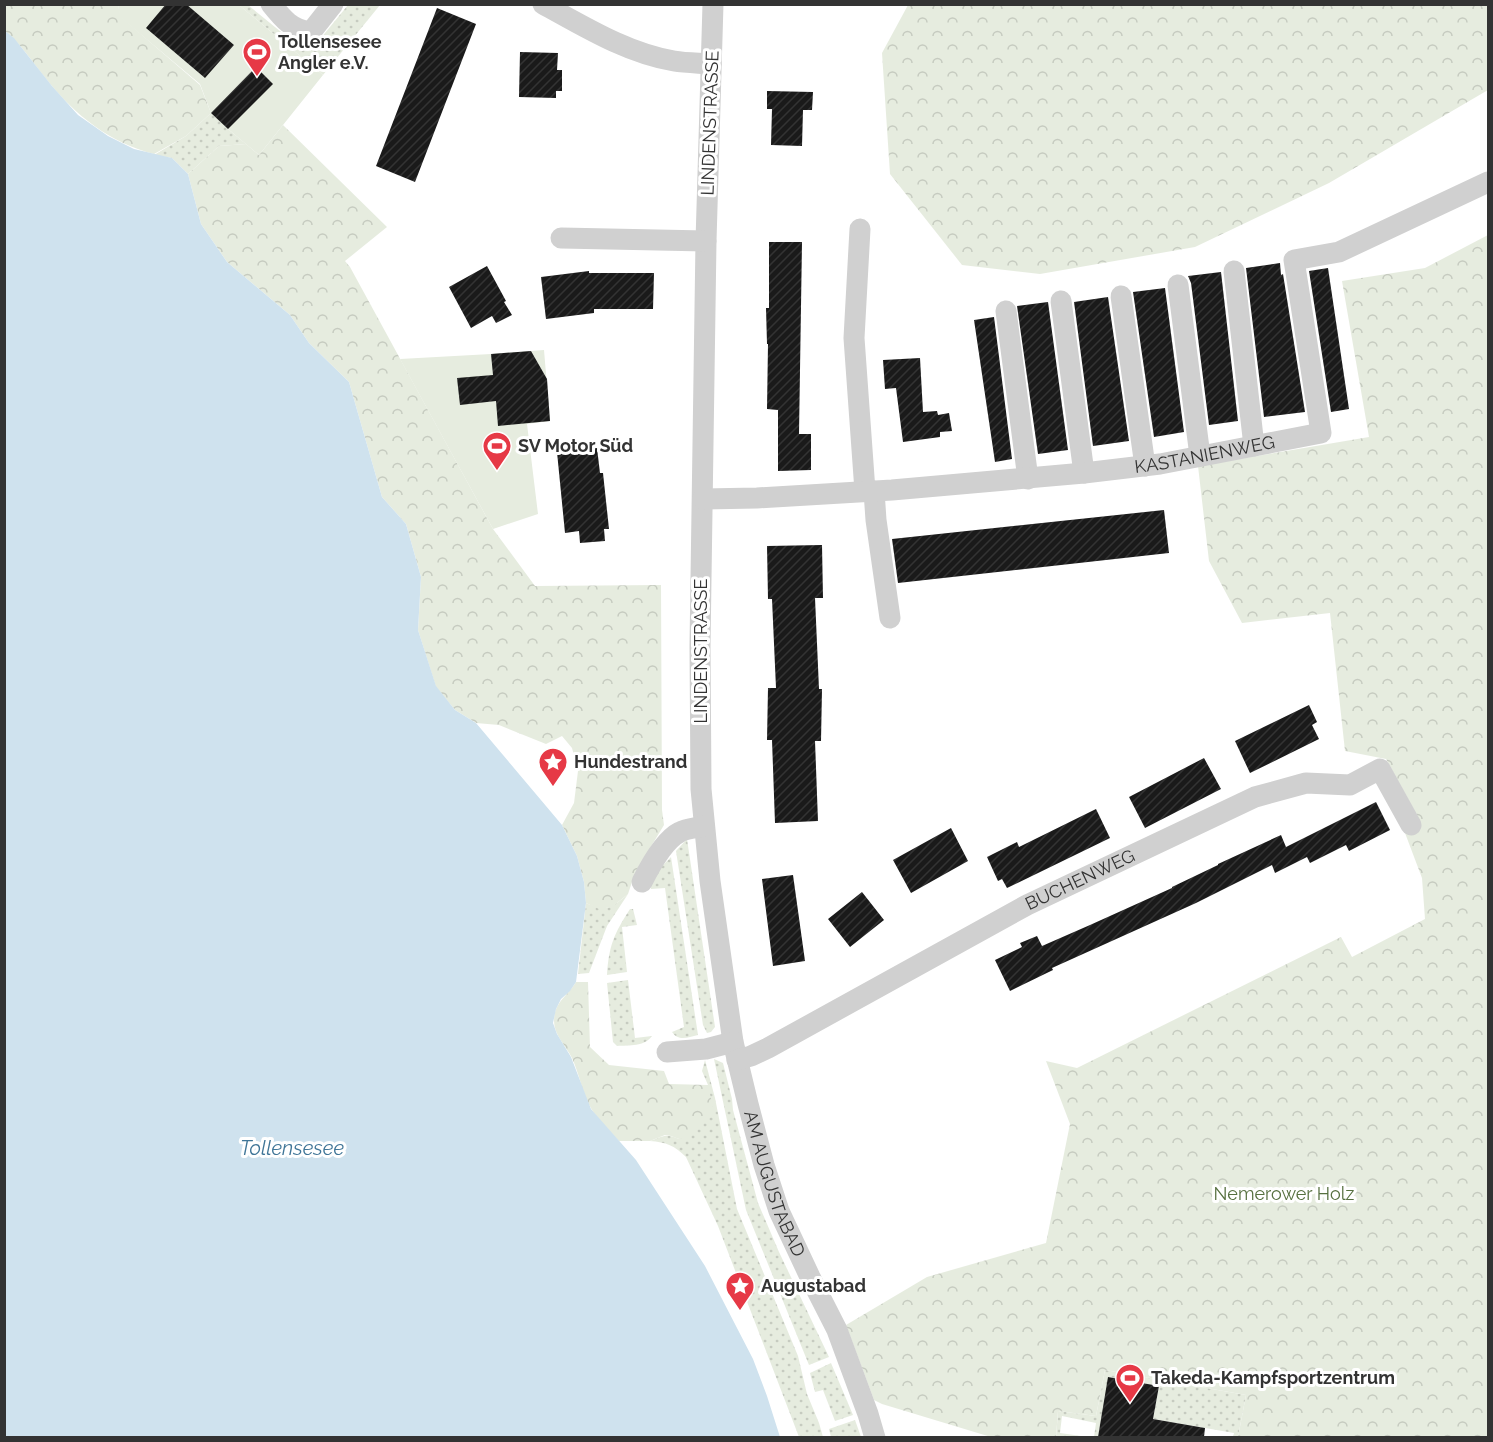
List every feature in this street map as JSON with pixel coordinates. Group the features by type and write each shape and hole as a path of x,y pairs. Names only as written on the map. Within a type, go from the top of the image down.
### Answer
{"street":[{"path":"271,4 282,18 299,30 311,32 333,4"},
{"path":"543,4 626,47 674,61 711,64"},
{"name":"LINDENSTRASSE","path":"713,4 706,241 700,646 701,789 710,881 735,1051"},
{"name":"KASTANIENWEG","path":"703,499 757,498 1028,479 1152,465 1321,433 1294,260 1339,252 1488,183"},
{"path":"860,229 854,339 869,491 876,520 890,618"},
{"path":"561,238 706,241"},
{"path":"1234,272 1254,446"},
{"path":"1178,285 1200,456"},
{"path":"1121,296 1152,465"},
{"path":"1061,302 1084,473"},
{"path":"1006,311 1028,479"},
{"name":"BUCHENWEG","path":"668,1052 706,1048 735,1051 751,1056 1027,905 1255,797 1306,783 1350,785 1380,769 1411,825"},
{"path":"642,882 671,837 681,831 704,826"},
{"name":"AM AUGUSTABAD","path":"735,1051 779,1211 837,1330 875,1437"}],"green space":[{"path":"4,5 118,5 121,17 200,85 211,113 186,136 154,154 123,143 94,126 58,93 22,48 5,31"},
{"name":"Tollensesee Angler e.V.","path":"118,5 239,5 323,75 259,155 211,113 200,84 120,17"},
{"path":"239,5 248,5 291,40 316,44 348,5 380,5 323,75"},
{"path":"908,5 1488,5 1488,90 1329,183 1195,247 1040,274 962,265 890,174 882,53"},
{"path":"211,113 246,144 219,146 188,174 172,158 154,155 186,136"},
{"path":"283,125 387,227 345,261 493,529 535,586 661,585 662,810 664,825 635,873 628,894 612,907 599,909 586,903 584,882 577,856 562,825 574,803 578,771 572,748 562,736 546,744 499,725 476,723 455,710 436,687 418,630 421,577 406,524 382,497 349,382 309,343 290,315 227,262 201,224 188,174 219,146 246,144 259,155"},
{"name":"Nemerower Holz","path":"1488,235 1488,1437 1238,1437 1246,1395 1105,1370 1096,1416 1058,1411 1056,1437 991,1437 874,1400 846,1325 927,1277 1046,1243 1070,1124 1046,1061 1077,1068 1341,937 1352,957 1425,919 1422,878 1402,825 1418,817 1386,759 1345,751 1330,613 1242,623 1209,561 1198,466 1369,437 1342,281 1425,268"},
{"name":"SV Motor Süd","path":"544,350 550,421 527,424 538,514 493,529 400,359"},
{"path":"687,839 715,1027 707,1033 703,1025 676,851"},
{"path":"671,857 698,1035 684,1038 672,1032 684,1027 665,888 651,889 654,875"},
{"path":"628,894 607,926 589,973 578,974 586,903 604,908 609,907"},
{"path":"630,909 633,909 637,925 622,927 627,972 607,975 613,940"},
{"path":"628,980 635,1038 652,1036 641,1044 617,1046 613,1042 607,983"},
{"path":"576,982 588,982 590,1047 609,1065 664,1071 669,1084 708,1085 714,1112 712,1116 685,1138 679,1139 665,1135 650,1141 619,1141 592,1110 572,1058 558,1036 555,1026 556,1009"},
{"path":"714,1059 723,1063 758,1203 829,1357 809,1365 746,1210"},
{"path":"705,1060 737,1209 798,1356 807,1394 823,1437 799,1437 718,1226 686,1157 670,1145 650,1141 664,1136 679,1139 708,1085 702,1071"},
{"path":"831,1363 853,1415 835,1421 823,1390 815,1392 810,1373"},
{"path":"1105,1370 1246,1395 1238,1437 1233,1437 1234,1433 1153,1419 1159,1386 1109,1377 1098,1437 1094,1437 1096,1423 1062,1416 1060,1433 1088,1437 1056,1438 1058,1411 1096,1416"},
{"path":"855,1420 861,1437 831,1437 829,1429"}],"water":[{"name":"Tollensesee","path":"5,31 14,38 78,115 108,136 134,149 172,158 188,174 201,224 227,262 290,315 309,343 349,382 382,497 406,524 421,577 418,630 436,686 455,710 476,723 562,825 577,856 584,882 586,903 576,982 561,999 556,1009 553,1023 557,1034 571,1057 591,1109 636,1160 705,1266 753,1359 780,1437 5,1437"}],"building":[{"path":"166,4 186,4 234,45 205,78 146,28"},
{"path":"437,8 476,24 415,182 376,166"},
{"path":"520,52 558,53 557,70 562,70 562,91 556,91 556,98 519,97"},
{"path":"256,67 273,84 228,129 211,113"},
{"path":"767,91 813,92 812,110 803,110 802,146 771,145 772,109 767,109"},
{"path":"769,242 802,242 799,434 811,434 811,470 778,471 778,410 767,409 766,308 769,308"},
{"path":"1280,263 1305,412 1264,417 1246,268"},
{"path":"487,266 512,315 496,323 492,316 471,328 449,287"},
{"path":"1328,268 1349,409 1331,412 1309,271"},
{"path":"589,271 589,273 654,273 653,309 594,309 594,313 546,319 541,277"},
{"path":"1221,272 1238,421 1209,425 1191,283 1188,276"},
{"path":"1165,288 1184,432 1154,437 1133,292"},
{"path":"1108,297 1129,441 1093,446 1074,302"},
{"path":"1048,302 1068,450 1038,454 1017,306"},
{"path":"994,317 1012,459 995,462 974,320"},
{"path":"531,351 547,379 550,421 498,426 496,401 460,405 457,378 493,375 491,354"},
{"path":"920,358 923,412 937,411 938,415 949,413 952,431 940,432 940,437 903,442 896,388 885,389 883,360"},
{"path":"597,448 600,473 603,473 609,529 604,529 605,541 580,543 579,531 565,533 557,452"},
{"path":"1164,510 1169,553 898,583 892,539"},
{"path":"822,545 823,598 815,598 819,689 822,689 821,741 815,741 818,821 775,823 772,740 767,740 768,688 776,688 772,599 768,599 767,546"},
{"path":"1309,705 1317,722 1312,725 1319,739 1250,773 1235,741"},
{"path":"1204,758 1221,789 1145,828 1129,797"},
{"path":"1376,802 1390,830 1349,851 1346,845 1310,863 1307,857 1275,873 1272,865 1196,903 1052,968 1053,970 1010,991 995,960 1022,947 1020,943 1037,936 1042,946 1172,888 1281,835 1286,847"},
{"path":"1096,809 1110,838 1007,888 1002,879 998,881 987,857 1017,842 1019,847"},
{"path":"951,828 968,861 911,893 893,860"},
{"path":"793,875 805,961 773,966 762,879"},
{"path":"862,892 884,920 850,947 828,919"},
{"name":"Takeda-Kampfsportzentrum","path":"1108,1377 1159,1386 1153,1419 1205,1428 1204,1437 1098,1437"}],"place":[{"name":"Tollensesee Angler e.V.","path":"257,78"},
{"name":"SV Motor Süd","path":"497,472"},
{"name":"Hundestrand","path":"553,788"},
{"name":"Augustabad","path":"740,1312"},
{"name":"Takeda-Kampfsportzentrum","path":"1130,1404"}]}
